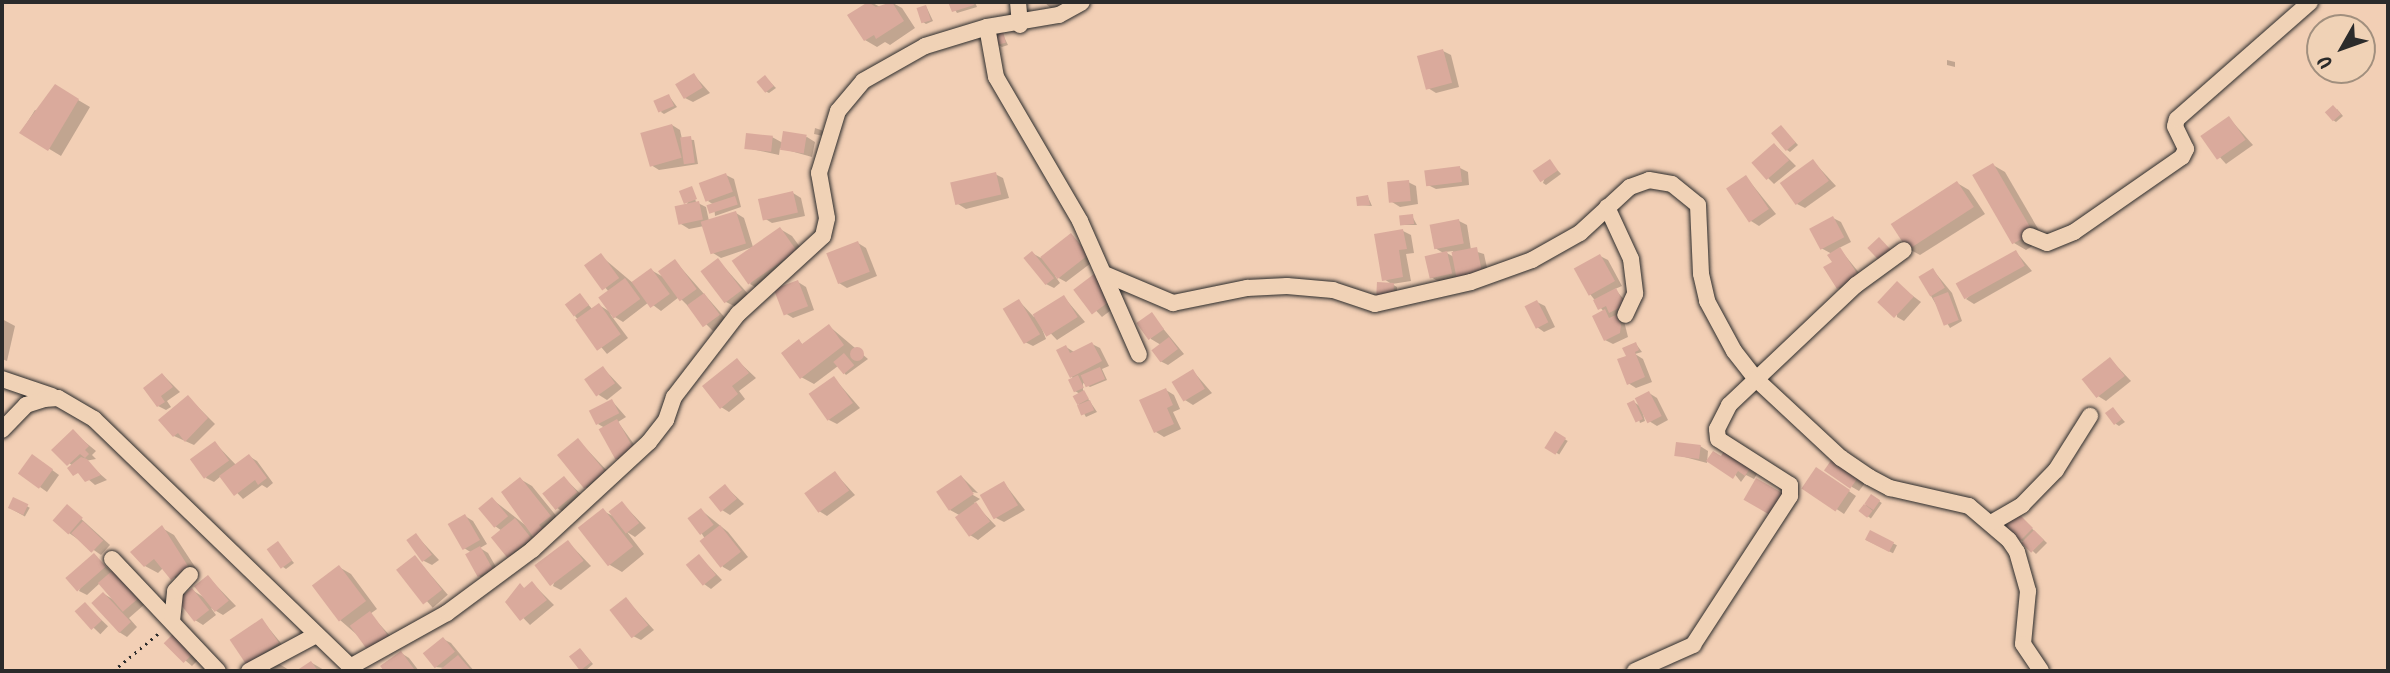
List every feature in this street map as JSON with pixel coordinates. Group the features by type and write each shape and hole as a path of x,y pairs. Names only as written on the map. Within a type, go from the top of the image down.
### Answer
{"street":[{"path":"1018,2 1020,25"},
{"path":"2,379 58,398 104,427 352,669 405,640 457,606 533,550 631,461 666,420 674,397 738,314 823,236 827,218 819,173 838,111 849,94 877,69 900,57 987,27 1020,25 1059,15 1082,2"},
{"path":"2030,236 2047,243 2074,232 2184,155 2186,149 2175,126 2177,119 2310,2"},
{"path":"987,27 996,76 1107,275 1139,355"},
{"path":"1107,275 1173,303 1247,288 1287,286 1333,290 1374,304 1471,282 1532,260 1580,233 1630,187 1649,180 1672,184 1693,198 1702,217 1701,274 1707,302 1757,380 1841,458 1869,477 1890,488 1969,506 1993,522 2017,552 2028,591 2023,644 2041,671"},
{"path":"1607,207 1631,259 1635,294 1625,315"},
{"path":"1635,671 1693,645 1790,496 1790,485 1718,439 1717,429 1729,405 1856,285 1904,250"},
{"path":"2,430 26,405 58,398"},
{"path":"1993,522 2022,505 2056,470 2090,416"},
{"path":"112,559 218,671"},
{"path":"172,621 175,591 190,575"},
{"path":"249,671 316,635"}],"path":[{"path":"113,671 172,621"}],"building":[{"path":"868,2 876,7 892,2 904,21 876,39 874,35 864,41 847,15"},
{"path":"948,2 973,2 974,5 952,12"},
{"path":"926,5 931,20 921,23 916,8"},
{"path":"1003,31 1006,43 997,45 994,33"},
{"path":"1443,49 1452,83 1426,90 1417,56"},
{"path":"694,73 703,88 684,99 675,84"},
{"path":"765,75 774,86 765,93 756,82"},
{"path":"55,84 79,99 48,151 19,133"},
{"path":"669,94 674,106 658,113 653,101"},
{"path":"2333,105 2341,114 2333,121 2325,112"},
{"path":"2229,116 2246,140 2217,160 2200,136"},
{"path":"672,124 682,158 650,167 640,133"},
{"path":"1781,125 1796,143 1786,151 1771,133"},
{"path":"783,131 807,135 804,154 780,150"},
{"path":"746,133 773,136 771,152 744,149"},
{"path":"691,136 695,163 684,164 680,138"},
{"path":"1774,143 1789,160 1766,180 1751,163"},
{"path":"1550,159 1558,171 1540,182 1533,171"},
{"path":"1813,159 1829,181 1796,205 1780,183"},
{"path":"1993,163 2033,232 2012,244 1972,175"},
{"path":"1460,166 1462,182 1426,186 1424,170"},
{"path":"996,172 1001,194 955,205 950,183"},
{"path":"726,173 733,192 706,202 699,183"},
{"path":"1746,175 1769,209 1749,222 1726,188"},
{"path":"1409,180 1411,201 1389,203 1387,182"},
{"path":"1957,181 1974,207 1908,250 1891,224"},
{"path":"692,186 697,199 684,204 679,191"},
{"path":"793,191 798,212 763,221 758,199"},
{"path":"1368,195 1370,205 1357,206 1356,197"},
{"path":"735,196 738,205 709,214 706,205"},
{"path":"699,201 703,220 678,225 675,206"},
{"path":"736,211 746,244 711,254 701,222"},
{"path":"1413,214 1414,224 1400,225 1399,215"},
{"path":"1833,216 1844,237 1820,250 1809,229"},
{"path":"1459,219 1464,244 1434,249 1430,225"},
{"path":"780,227 797,251 748,285 732,261"},
{"path":"1403,229 1407,249 1399,250 1403,277 1382,281 1374,234"},
{"path":"1071,233 1088,255 1058,279 1040,257"},
{"path":"1879,237 1891,250 1880,261 1867,248"},
{"path":"858,241 870,272 838,284 826,253"},
{"path":"1477,247 1482,273 1456,277 1451,252"},
{"path":"1840,247 1858,275 1837,289 1823,267 1832,262 1827,255"},
{"path":"2016,250 2025,266 1964,299 1956,283"},
{"path":"1032,251 1054,278 1045,285 1023,258"},
{"path":"1447,251 1452,273 1430,279 1425,256"},
{"path":"601,253 619,278 602,290 584,265"},
{"path":"1600,254 1615,281 1589,296 1574,269"},
{"path":"718,258 742,290 725,303 700,271"},
{"path":"675,259 697,289 680,301 658,271"},
{"path":"651,268 670,294 650,308 632,282"},
{"path":"1933,268 1945,288 1930,296 1918,277"},
{"path":"1094,274 1113,299 1092,314 1073,290"},
{"path":"625,278 640,299 614,318 598,297"},
{"path":"798,280 808,306 784,315 774,289"},
{"path":"1897,281 1914,297 1894,318 1877,302"},
{"path":"1377,282 1394,283 1393,296 1376,295"},
{"path":"1616,288 1625,305 1609,313 1606,306 1598,310 1593,300"},
{"path":"1948,292 1959,320 1944,326 1933,298"},
{"path":"580,293 589,305 574,316 565,304"},
{"path":"704,293 720,315 703,327 687,305"},
{"path":"1064,295 1078,317 1046,337 1033,315"},
{"path":"1019,299 1040,334 1024,344 1003,309"},
{"path":"1537,300 1548,322 1536,329 1525,306"},
{"path":"599,303 621,334 597,351 575,320"},
{"path":"1605,309 1609,318 1616,315 1621,325 1620,333 1604,341 1592,316"},
{"path":"1152,312 1164,329 1148,340 1136,323"},
{"path":"829,324 844,345 800,379 781,353 799,339 802,344"},
{"path":"1169,337 1178,349 1160,362 1151,350"},
{"path":"1092,342 1102,361 1070,378 1056,350 1066,345 1070,353"},
{"path":"1636,342 1639,350 1635,352 1645,377 1627,385 1617,359 1626,356 1622,348"},
{"path":"854,347 860,347 864,354 860,361 854,361 850,357 850,351"},
{"path":"844,353 854,365 844,374 833,362"},
{"path":"2110,357 2125,376 2096,398 2082,379"},
{"path":"737,358 749,373 732,386 738,394 720,409 702,386"},
{"path":"603,366 615,383 596,396 584,379"},
{"path":"1100,367 1105,379 1086,387 1081,375"},
{"path":"1193,369 1205,389 1183,402 1172,382"},
{"path":"162,373 173,387 161,396 165,402 157,407 143,388"},
{"path":"1078,375 1084,388 1074,392 1068,380"},
{"path":"834,376 853,403 828,421 809,394"},
{"path":"1166,388 1173,405 1167,408 1174,424 1154,433 1139,400"},
{"path":"1084,390 1089,399 1077,405 1073,396"},
{"path":"1649,391 1662,416 1647,423 1635,398"},
{"path":"188,395 208,418 185,442 178,433 173,437 158,420"},
{"path":"612,399 619,413 596,425 589,411"},
{"path":"1090,400 1094,410 1081,415 1077,405"},
{"path":"1634,400 1643,419 1636,422 1627,403"},
{"path":"2113,407 2122,419 2114,425 2105,413"},
{"path":"617,419 634,450 616,460 599,429"},
{"path":"73,429 89,446 85,450 89,454 85,458 80,454 67,466 51,450"},
{"path":"1555,431 1566,438 1555,455 1544,448"},
{"path":"578,438 605,471 584,488 557,455"},
{"path":"215,441 229,460 204,479 190,459"},
{"path":"1676,442 1701,445 1699,459 1674,456"},
{"path":"1713,451 1721,456 1724,451 1750,468 1745,476 1738,471 1733,479 1706,461"},
{"path":"32,454 53,469 39,489 18,473"},
{"path":"249,454 267,478 258,485 255,480 234,496 219,476"},
{"path":"81,457 87,459 101,475 85,482 78,473 73,476 67,468"},
{"path":"1832,459 1858,477 1850,489 1824,470"},
{"path":"1816,467 1850,490 1835,511 1801,489"},
{"path":"835,471 849,490 818,513 804,493"},
{"path":"961,475 974,494 949,511 936,492"},
{"path":"564,476 577,492 555,510 542,494"},
{"path":"520,477 551,516 539,525 544,530 534,538 501,492"},
{"path":"1756,478 1785,495 1773,517 1744,500"},
{"path":"1004,481 1018,505 994,519 980,495"},
{"path":"725,484 737,499 721,512 709,497"},
{"path":"1871,494 1880,500 1873,510 1864,504"},
{"path":"13,497 28,504 23,515 8,508"},
{"path":"492,497 508,516 494,528 478,509"},
{"path":"622,501 639,523 626,534 609,511"},
{"path":"976,502 990,521 969,537 955,517"},
{"path":"67,504 83,518 68,534 53,521"},
{"path":"1864,504 1873,511 1867,518 1858,511"},
{"path":"603,508 633,547 608,566 578,528"},
{"path":"701,508 714,525 700,535 687,518"},
{"path":"2016,511 2033,528 2020,541 2003,524"},
{"path":"465,514 480,540 463,550 448,524"},
{"path":"515,518 531,538 507,558 491,538"},
{"path":"83,521 103,540 91,553 71,533"},
{"path":"162,525 188,566 171,580 154,559 144,567 130,552"},
{"path":"720,525 741,552 720,568 700,541"},
{"path":"1870,530 1894,542 1889,552 1865,540"},
{"path":"2034,530 2044,540 2031,553 2021,543"},
{"path":"416,533 432,555 422,562 406,540"},
{"path":"568,540 584,561 550,586 534,565"},
{"path":"278,541 292,560 281,569 267,549"},
{"path":"480,546 493,569 478,577 465,554"},
{"path":"94,553 106,567 77,592 65,578"},
{"path":"699,554 716,575 703,586 686,565"},
{"path":"415,555 442,590 423,604 396,570"},
{"path":"339,565 366,601 339,621 312,585"},
{"path":"113,570 138,599 123,612 98,583"},
{"path":"208,575 229,601 215,612 194,586"},
{"path":"532,581 547,600 520,621 505,602 520,583 524,588"},
{"path":"192,588 209,610 194,622 177,600"},
{"path":"103,592 131,622 119,633 91,603"},
{"path":"626,597 648,625 632,638 609,610"},
{"path":"85,602 102,621 91,630 75,611"},
{"path":"370,611 388,636 368,651 350,626"},
{"path":"262,618 279,643 246,665 230,640"},
{"path":"175,632 195,652 183,663 164,643"},
{"path":"443,637 455,652 435,668 423,653"},
{"path":"580,648 591,662 580,671 569,657"},
{"path":"401,651 414,669 384,671 380,666"},
{"path":"458,655 470,669 441,669"},
{"path":"311,661 318,671 296,671"}]}
